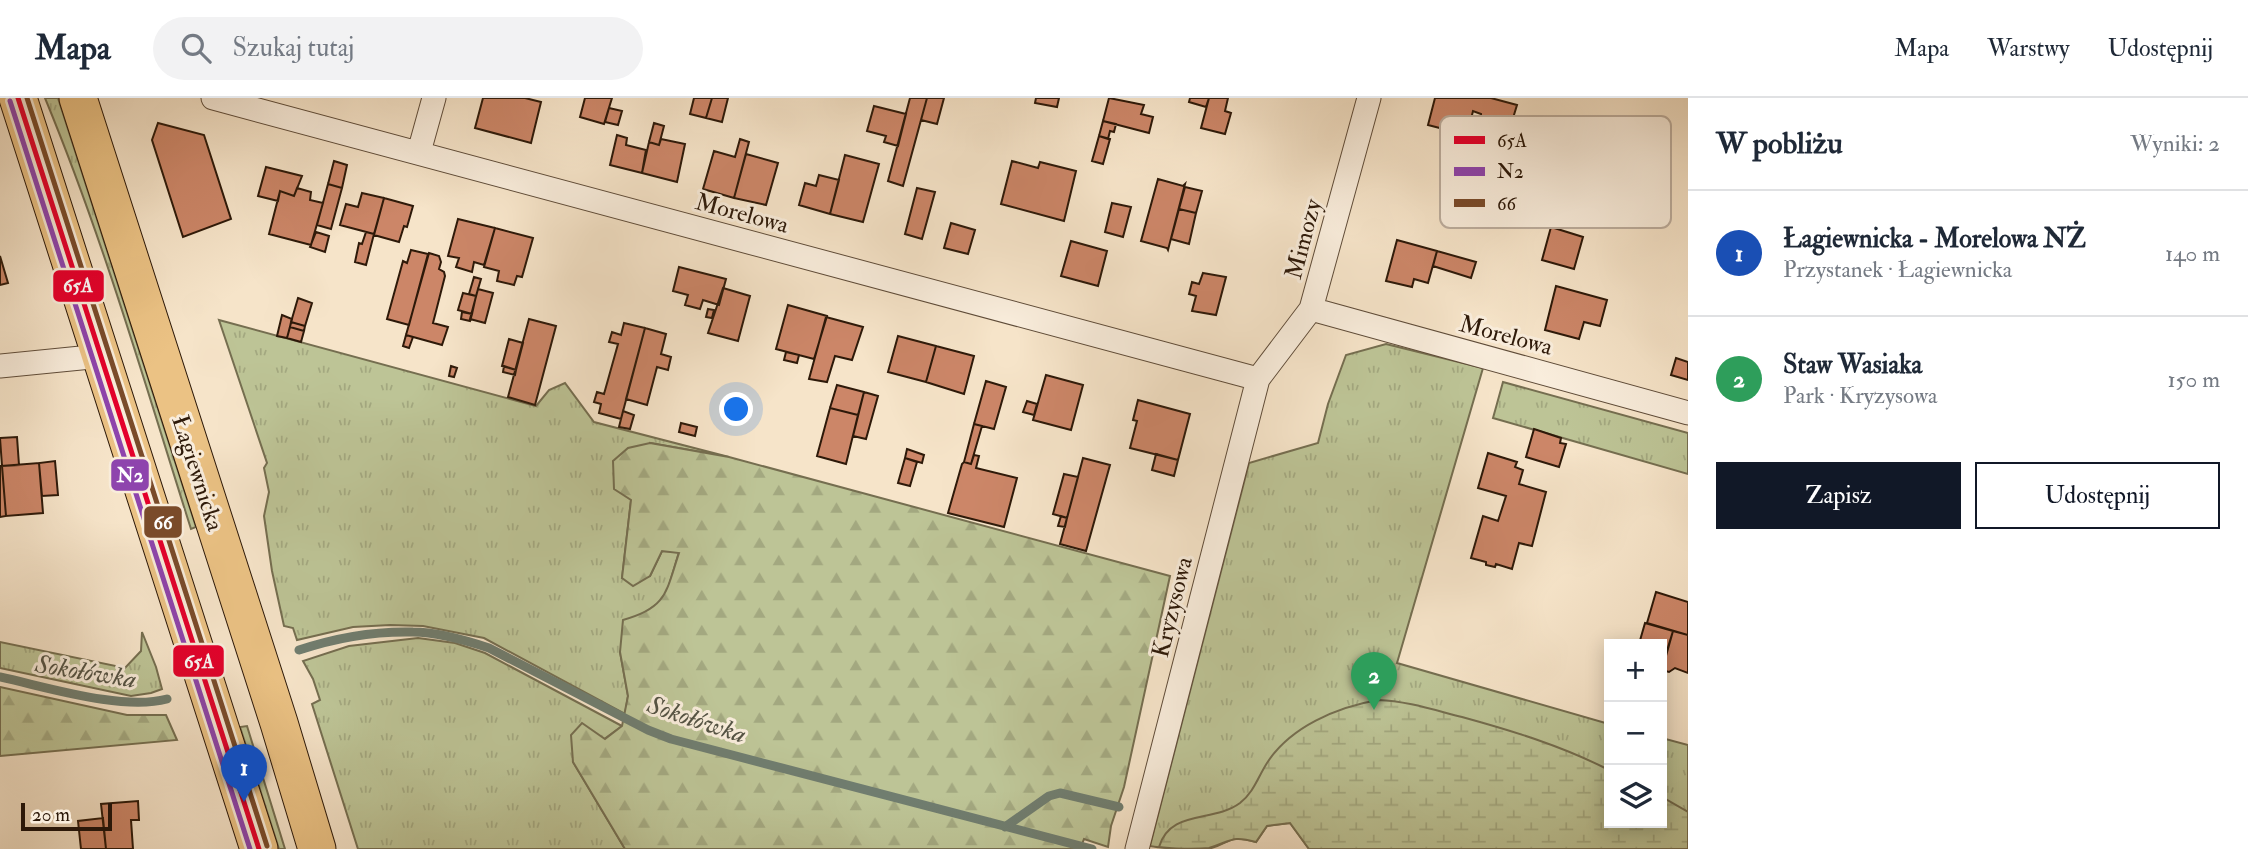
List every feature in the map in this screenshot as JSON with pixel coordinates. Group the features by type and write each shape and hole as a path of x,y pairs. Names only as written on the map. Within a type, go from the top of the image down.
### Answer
{"main road":[{"path":"18,98 259,849"},
{"name":"Łagiewnicka","path":"78,98 317,849"},
{"path":"182,607 236,591"}],"street":[{"name":"Morelowa","path":"213,98 1258,379"},
{"path":"419,152 433,98"},
{"name":"Mimozy","path":"1258,379 1311,309 1369,98"},
{"name":"Morelowa","path":"1311,309 1688,413"},
{"path":"0,366 101,356"},
{"name":"Kryzysowa","path":"1138,845 1258,379"}],"green space":[{"path":"45,98 58,98 196,527 191,529 105,258"},
{"path":"219,320 536,406 549,390 565,383 594,422 729,457 650,443 631,500 622,578 650,576 662,551 679,552 665,598 642,615 620,652 628,696 625,714 484,638 423,626 390,625 353,627 297,640 293,628 284,626 272,571 264,516 269,492 264,468 267,463"},
{"path":"1386,344 1483,368 1397,663 1604,723 1604,828 1667,828 1667,739 1688,745 1688,849 1309,849 1290,823 1267,826 1256,842 1234,839 1208,849 1150,846 1249,463 1318,443 1328,404 1346,355"},
{"path":"1503,382 1688,433 1688,474 1493,418"},
{"path":"650,443 729,457 1170,576 1124,787 1111,826 1108,847 1084,839 1080,849 625,849 573,762 571,735 582,723 605,739 622,726 628,696 620,652 623,620 648,610 663,597 679,553 662,551 650,576 633,586 622,578 631,500 614,489 613,461 628,448"},
{"path":"142,632 162,689 151,693 131,696 0,668 0,642 125,668 141,651"},
{"path":"418,638 455,643 485,653 622,726 573,762 625,849 358,849 312,704 320,700 303,661 349,646"},
{"path":"0,687 127,715 166,715 177,740 0,756"},
{"path":"1378,700 1410,704 1481,722 1591,761 1604,768 1604,828 1667,828 1667,800 1688,812 1688,849 1309,849 1290,823 1267,826 1256,842 1236,839 1209,848 1159,847 1172,827 1229,809 1245,799 1277,750 1301,729 1362,703"},
{"path":"247,726 285,849 279,849 240,727"}],"building":[{"path":"483,98 525,98 541,102 531,143 475,128"},
{"path":"585,98 612,98 604,124 580,117"},
{"path":"694,98 712,98 706,118 690,114"},
{"path":"712,98 728,98 722,122 706,118"},
{"path":"910,98 927,98 903,186 888,181"},
{"path":"927,98 944,98 937,124 921,120"},
{"path":"1036,98 1059,98 1057,107 1035,103"},
{"path":"1109,98 1144,105 1141,114 1153,117 1149,133 1103,121"},
{"path":"1190,98 1209,98 1206,107 1189,102"},
{"path":"1209,98 1228,98 1225,111 1231,113 1225,134 1201,128"},
{"path":"1435,98 1491,98 1517,105 1514,116 1481,116 1473,111 1472,116 1440,116 1440,128 1428,125"},
{"path":"874,106 906,114 898,146 884,142 886,136 867,131"},
{"path":"609,108 622,111 618,125 605,122"},
{"path":"1103,121 1116,124 1108,139 1099,136"},
{"path":"158,123 204,135 231,219 183,237 152,140"},
{"path":"654,123 664,126 659,145 649,142"},
{"path":"617,135 627,138 626,145 646,150 642,173 610,165"},
{"path":"1099,136 1110,139 1103,164 1092,161"},
{"path":"661,139 685,144 677,182 642,173 649,142 659,145"},
{"path":"740,139 749,142 734,198 703,189 714,151 735,157"},
{"path":"746,154 778,163 766,205 734,198"},
{"path":"845,155 879,164 863,222 830,214"},
{"path":"334,161 347,165 342,188 328,184"},
{"path":"1012,161 1038,168 1040,162 1076,171 1064,221 1001,204"},
{"path":"266,167 302,176 294,196 280,191 278,201 258,196"},
{"path":"819,175 839,180 830,214 799,205 805,183 816,186"},
{"path":"1158,179 1183,186 1185,184 1168,250 1141,241"},
{"path":"328,184 342,188 331,229 317,225"},
{"path":"1185,187 1202,191 1196,213 1179,209"},
{"path":"297,188 311,192 310,200 323,203 311,245 269,234 280,191 294,196"},
{"path":"917,188 935,192 922,239 905,234"},
{"path":"362,193 384,198 374,234 340,225 346,204 358,207"},
{"path":"384,198 413,206 399,242 374,235"},
{"path":"1112,203 1131,207 1123,237 1105,232"},
{"path":"1179,209 1196,213 1189,244 1171,239"},
{"path":"458,219 495,228 484,265 474,262 472,272 456,267 459,258 448,256"},
{"path":"951,223 975,230 968,254 944,248"},
{"path":"495,228 533,238 522,277 517,276 514,285 497,281 499,271 484,267"},
{"path":"1551,228 1583,237 1574,269 1542,260"},
{"path":"316,232 329,236 325,252 310,247"},
{"path":"366,232 374,234 366,265 355,262 359,243 362,244"},
{"path":"1397,240 1437,251 1428,283 1414,279 1412,287 1386,281"},
{"path":"1071,241 1107,251 1098,286 1061,276"},
{"path":"411,250 428,254 409,325 387,319 403,261 407,263"},
{"path":"1437,251 1476,262 1471,278 1433,266"},
{"path":"429,253 439,256 439,269 445,276 433,323 448,327 442,345 406,335"},
{"path":"0,256 8,283 0,285"},
{"path":"679,267 726,279 719,305 703,300 700,309 685,305 688,295 673,291"},
{"path":"1203,273 1226,277 1216,315 1192,311 1196,296 1189,294 1192,282 1199,284"},
{"path":"474,277 481,279 476,296 469,294"},
{"path":"1556,286 1607,300 1600,326 1584,322 1579,339 1545,330"},
{"path":"723,288 750,296 738,341 708,333"},
{"path":"478,289 493,293 485,323 470,319"},
{"path":"463,293 476,296 472,314 458,310"},
{"path":"298,298 312,303 305,326 291,322"},
{"path":"788,305 827,316 814,359 776,349"},
{"path":"708,309 714,310 712,318 706,317"},
{"path":"462,312 472,314 470,321 461,319"},
{"path":"282,315 292,319 287,338 277,336"},
{"path":"826,317 863,327 852,360 835,356 827,382 809,379"},
{"path":"529,319 556,326 535,405 508,397"},
{"path":"291,322 305,326 304,331 290,327"},
{"path":"624,323 645,328 621,419 599,413 601,404 594,402 597,392 604,394 618,344 609,342 612,332 621,335"},
{"path":"290,327 304,331 301,342 287,338"},
{"path":"645,328 666,334 661,354 671,357 668,370 657,367 647,405 626,399"},
{"path":"406,335 413,337 409,348 403,346"},
{"path":"898,336 936,346 926,382 888,372"},
{"path":"509,339 523,343 516,370 502,366"},
{"path":"936,346 974,356 964,394 926,382"},
{"path":"786,352 799,355 797,363 784,360"},
{"path":"1676,358 1688,362 1688,380 1671,375"},
{"path":"451,366 457,368 454,377 449,376"},
{"path":"504,366 516,370 515,375 503,372"},
{"path":"1046,375 1083,385 1071,430 1033,420"},
{"path":"986,381 1006,387 994,429 974,424"},
{"path":"837,385 864,392 858,415 830,408"},
{"path":"864,392 878,396 866,439 853,436"},
{"path":"1138,400 1190,414 1178,460 1130,448 1137,421 1133,420"},
{"path":"1027,401 1037,404 1034,415 1023,412"},
{"path":"830,408 858,415 846,464 817,456"},
{"path":"623,411 634,415 630,429 619,427"},
{"path":"681,423 697,427 695,436 679,432"},
{"path":"974,424 982,426 971,464 964,462"},
{"path":"1534,429 1561,438 1560,443 1566,444 1559,467 1526,457"},
{"path":"17,437 19,465 2,466 0,438"},
{"path":"907,449 924,455 922,463 905,458"},
{"path":"1488,453 1517,462 1515,467 1523,470 1519,484 1546,492 1532,546 1519,543 1512,569 1496,564 1495,567 1486,565 1486,562 1471,558 1483,516 1498,521 1506,496 1478,488"},
{"path":"1156,454 1178,460 1174,476 1152,470"},
{"path":"974,455 979,456 976,468 1017,478 1004,527 948,513 962,464 971,464"},
{"path":"905,458 917,462 910,486 898,483"},
{"path":"1083,458 1110,465 1086,551 1060,544"},
{"path":"55,461 58,495 42,496 39,463"},
{"path":"39,463 43,513 6,516 2,466"},
{"path":"0,466 6,516 0,517"},
{"path":"1064,474 1078,477 1067,518 1053,514"},
{"path":"1061,516 1067,518 1065,527 1058,526"},
{"path":"1656,592 1688,602 1688,635 1647,623"},
{"path":"1645,623 1673,631 1667,651 1667,639 1640,639"},
{"path":"1673,631 1688,635 1688,673 1675,668 1667,671 1667,652"},
{"path":"138,801 139,820 131,820 133,849 106,849 101,804"},
{"path":"103,818 106,849 81,849 78,821"}],"waterway":[{"name":"Sokołówka","path":"299,650 370,634 422,632 451,637 489,648 648,730 671,739 1092,849"},
{"name":"Sokołówka","path":"0,677 107,700 149,702 167,699"},
{"path":"1005,827 1049,796 1060,793 1119,807"}],"transit line":[{"name":"65A","path":"18,98 259,849"},
{"name":"66","path":"27,98 267,846"},
{"name":"N2","path":"10,101 250,849"}],"place":[{"name":"Staw Wasiaka","path":"1374,710"},
{"name":"Łagiewnicka - Morelowa NŻ","path":"244,802"}]}
